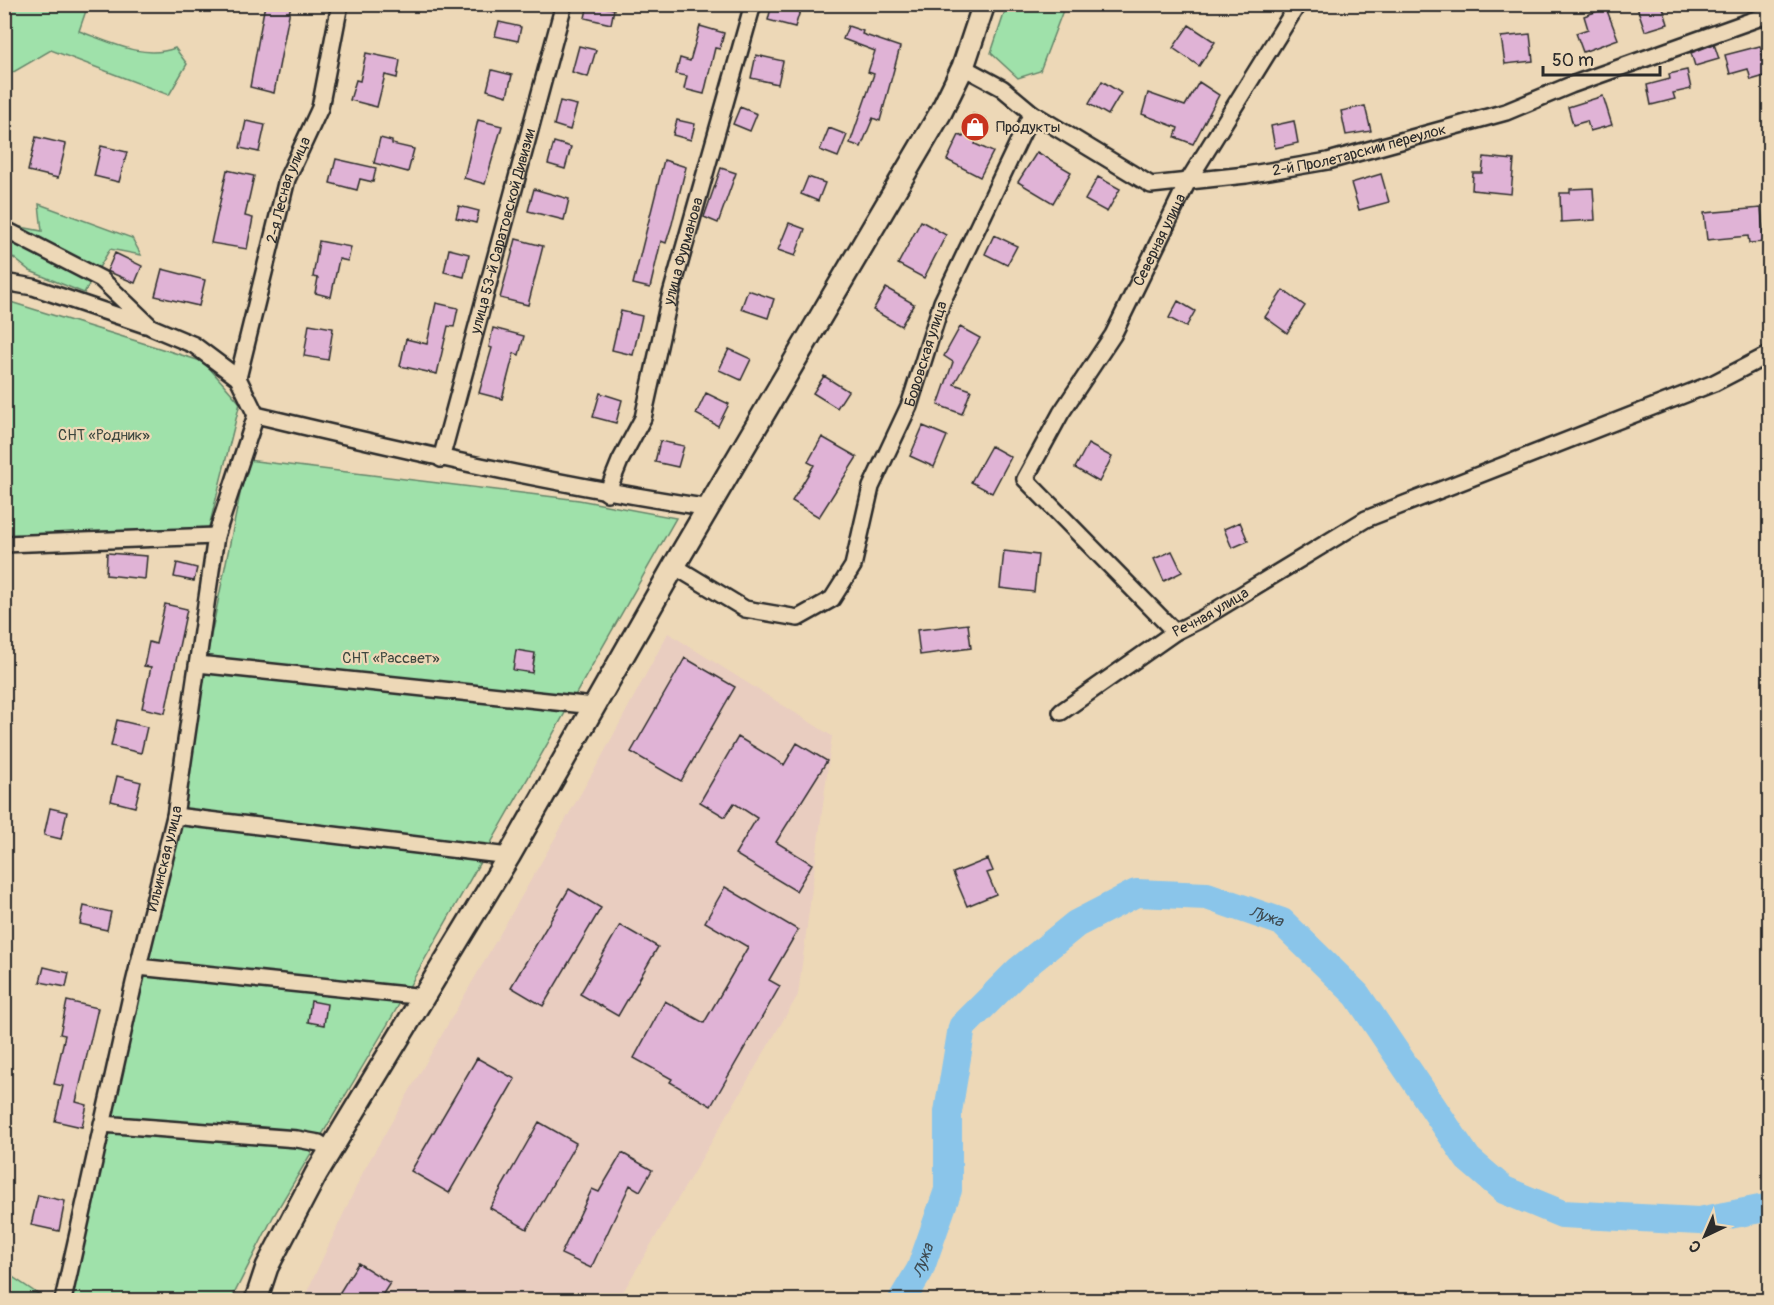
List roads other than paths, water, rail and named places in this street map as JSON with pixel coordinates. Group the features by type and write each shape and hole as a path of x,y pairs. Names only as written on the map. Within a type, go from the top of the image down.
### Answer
{"main road":[{"path":"256,1300 267,1267 330,1150 509,856 674,566 941,112 963,67 984,4"}],"street":[{"name":"2-я Лесная улица","path":"238,378 287,178 320,108 340,4"},
{"name":"улица 53-й Саратовской Дивизии","path":"441,459 564,4"},
{"name":"улица Фурманова","path":"607,493 620,461 644,418 669,301 753,4"},
{"name":"Северная улица","path":"1175,632 1025,479 1061,413 1113,335 1188,181 1298,4"},
{"name":"2-й Пролетарский переулок","path":"963,67 1002,87 1032,113 1108,162 1151,185 1246,175 1328,161 1506,112 1572,85 1770,14"},
{"name":"Боровская улица","path":"674,566 744,609 798,618 831,599 853,566 871,487 909,406 942,302 1032,113"},
{"path":"4,229 101,279 150,327"},
{"path":"4,282 33,287 150,327 194,345 238,378 256,415 441,459 607,493 710,508"},
{"name":"Речная улица","path":"1061,712 1175,632 1203,618 1366,519 1714,383 1770,354"},
{"name":"Ильинская улица","path":"63,1300 138,967 175,816 216,536 256,415"},
{"path":"4,544 216,536"},
{"path":"198,664 594,705"},
{"path":"175,816 509,856"},
{"path":"138,967 425,997"},
{"path":"102,1124 297,1139 319,1143 330,1150"}],"waterway":[{"name":"Лужа","path":"902,1300 920,1270 948,1190 948,1112 962,1027 1018,971 1076,924 1136,893 1207,896 1282,922 1357,995 1468,1159 1504,1190 1562,1214 1699,1221 1770,1207"}],"place":[{"name":"Продукты","path":"975,127"}],"park label":[{"name":"СНТ «Родник»","path":"104,435"},
{"name":"СНТ «Рассвет»","path":"391,658"}]}
